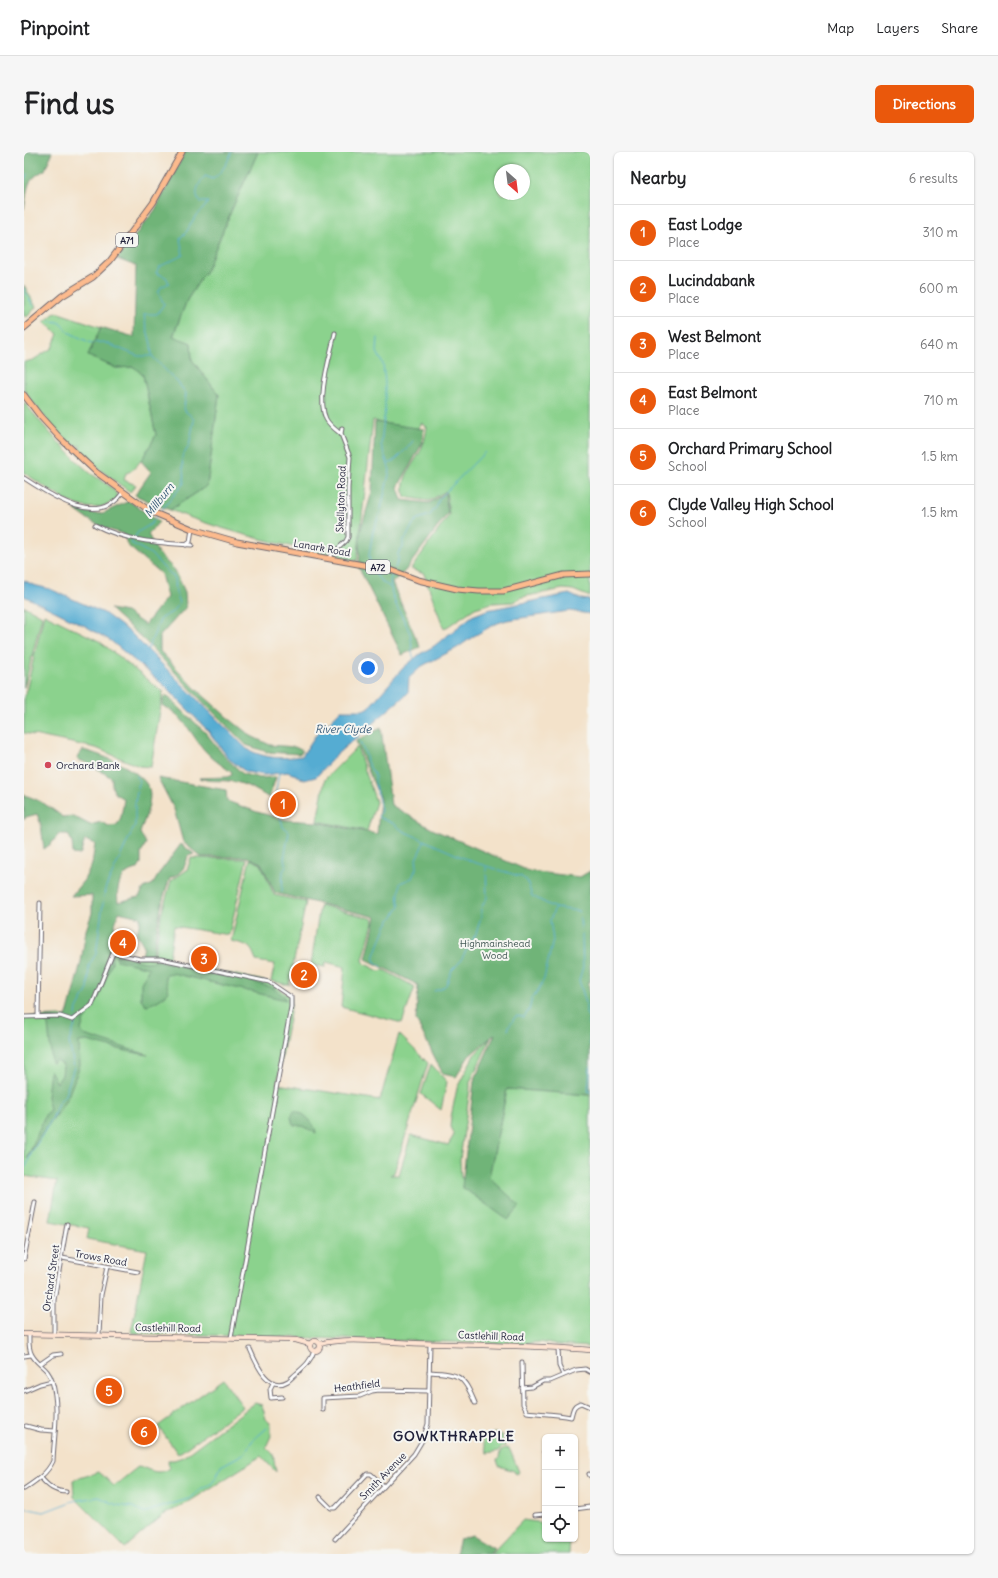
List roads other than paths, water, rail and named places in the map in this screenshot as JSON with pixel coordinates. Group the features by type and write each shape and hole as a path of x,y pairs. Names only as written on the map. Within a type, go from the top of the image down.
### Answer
{"main road":[{"name":"A71","path":"24,328 70,290 93,277 114,257 153,203 182,152"},
{"name":"Lanark Road","path":"24,395 40,416 71,450 96,472 150,511 167,520 192,529 237,542 391,570 439,586 479,591 503,591 564,575 590,574"},
{"name":"Castlehill Road","path":"27,1334 296,1340 310,1344"},
{"path":"314,1341 318,1342 320,1344 319,1349 314,1351 310,1344 314,1341"},
{"name":"Castlehill Road","path":"320,1344 334,1341 430,1343 590,1350"}],"street":[{"name":"Skellyton Road","path":"328,558 346,541 348,537 348,488 350,457 341,434 325,418 323,390 335,333"},
{"path":"341,434 342,428"},
{"path":"24,478 55,498 79,507 97,509 108,507 119,500 123,492"},
{"path":"95,525 110,533 128,538 192,545"},
{"path":"186,545 190,542 192,529"},
{"path":"38,1016 40,903"},
{"path":"24,1017 60,1016 72,1020 92,1005 113,953 140,959 161,958 269,982 291,997 291,1007 231,1338"},
{"path":"24,1259 35,1202"},
{"name":"Orchard Street","path":"54,1334 54,1300 67,1224"},
{"path":"24,1229 30,1229"},
{"name":"Trows Road","path":"62,1258 138,1272"},
{"path":"99,1335 101,1295 107,1267"},
{"path":"24,1489 41,1478 50,1468 53,1461 54,1431 57,1414 52,1381 48,1371 31,1355 27,1334"},
{"name":"Smith Avenue","path":"335,1539 414,1454 423,1439 428,1424 430,1343"},
{"path":"558,1348 559,1366 563,1375"},
{"path":"250,1349 262,1373 273,1383 279,1384 288,1381 308,1364 314,1351"},
{"path":"40,1364 53,1356 61,1354"},
{"path":"24,1356 31,1355"},
{"path":"522,1362 523,1404 527,1412 548,1415 555,1413 570,1417 576,1404 582,1403 590,1407"},
{"path":"522,1388 532,1387 543,1382 550,1381 576,1370 584,1369 590,1372"},
{"path":"429,1372 452,1374 458,1377 466,1384 475,1403"},
{"path":"24,1391 40,1384 52,1381"},
{"path":"273,1383 270,1389 271,1398 282,1397"},
{"name":"Heathfield","path":"323,1410 323,1398 360,1396 379,1390 429,1391"},
{"path":"26,1426 41,1430 54,1431"},
{"path":"320,1497 331,1508 335,1508 367,1474 371,1474 384,1486"},
{"path":"41,1478 49,1487 56,1491 66,1492"},
{"path":"54,1496 56,1491"},
{"path":"578,1509 590,1507"},
{"path":"535,1515 542,1514"}],"water":[{"name":"River Clyde","path":"24,580 33,585 50,589 104,613 130,632 247,749 261,755 287,758 302,756 315,736 341,710 363,710 369,707 403,668 472,616 487,610 569,594 580,599 590,600 590,614 569,611 507,620 495,624 457,648 422,666 409,678 408,693 337,754 316,777 304,780 287,772 265,775 246,772 229,759 209,732 166,687 111,641 85,626 24,596"}],"waterway":[{"name":"Millburn","path":"159,513 184,483 182,457 189,446 194,420 185,411 184,407 186,393 152,356 151,344 144,314 157,314 164,304 158,293 161,287 169,283 166,277 156,273 159,267 183,255 180,238 187,231 196,215 208,202 200,202 197,195 199,185 205,176 213,179 219,174 227,163 231,152"},
{"path":"24,182 27,174"},
{"path":"24,289 33,306"},
{"path":"49,321 59,322 68,332 91,343 103,342 138,356 151,356"},
{"path":"370,564 369,555 373,531 380,513 390,470 381,445 385,409 385,383 383,364 377,352 378,338"},
{"path":"388,464 398,457 413,441"},
{"path":"395,568 398,560 398,553 403,548 403,540 406,538 413,524 418,519 430,515 437,506 439,499 485,452"},
{"name":"Millburn","path":"148,649 161,618 174,611 180,602 176,593 175,578 151,554 131,543 138,532 151,524 157,515"},
{"path":"371,569 380,580 391,588 396,605 410,634 414,659"},
{"path":"391,587 390,580 393,573"},
{"path":"357,736 366,755 367,762 375,776 375,785 381,810 378,817 394,824 403,831 473,862 522,877 527,881 532,896 555,908 579,911 582,935 583,967 579,980 586,1003 586,1012 589,1020 590,1045"},
{"path":"279,773 275,796 283,827 289,832 284,859 286,867 283,871 282,892"},
{"path":"76,1015 77,1009 88,989 89,965 96,954 105,889 135,825 135,803 139,782 137,776"},
{"path":"382,967 374,961 375,955 386,926 400,906 400,883 412,878 417,866 416,859 425,840"},
{"path":"434,991 441,989 446,985 452,970 459,963 476,934 481,917 481,908 487,898 486,867"},
{"path":"508,1030 510,1024 516,1016 524,1017 529,1010 532,998 544,979 553,940 550,920 555,908"},
{"path":"26,1167 32,1152 52,1119 58,1103 65,1095 74,1067 69,1042 76,1019"},
{"path":"590,1067 588,1091 590,1092"},
{"path":"24,1508 44,1512 73,1501 99,1497 117,1505 133,1507 143,1513 191,1498 202,1488 211,1484 216,1478 221,1466 245,1453 252,1441 267,1428"}],"place":[{"name":"Orchard Bank","path":"48,765"},
{"name":"East Lodge","path":"283,804"},
{"name":"East Belmont","path":"123,943"},
{"name":"West Belmont","path":"204,959"},
{"name":"Lucindabank","path":"304,975"},
{"name":"Orchard Primary School","path":"109,1391"},
{"name":"Clyde Valley High School","path":"144,1432"}],"district":[{"name":"GOWKTHRAPPLE","path":"454,1436"}],"park label":[{"name":"Highmainshead Wood","path":"495,948"}]}
